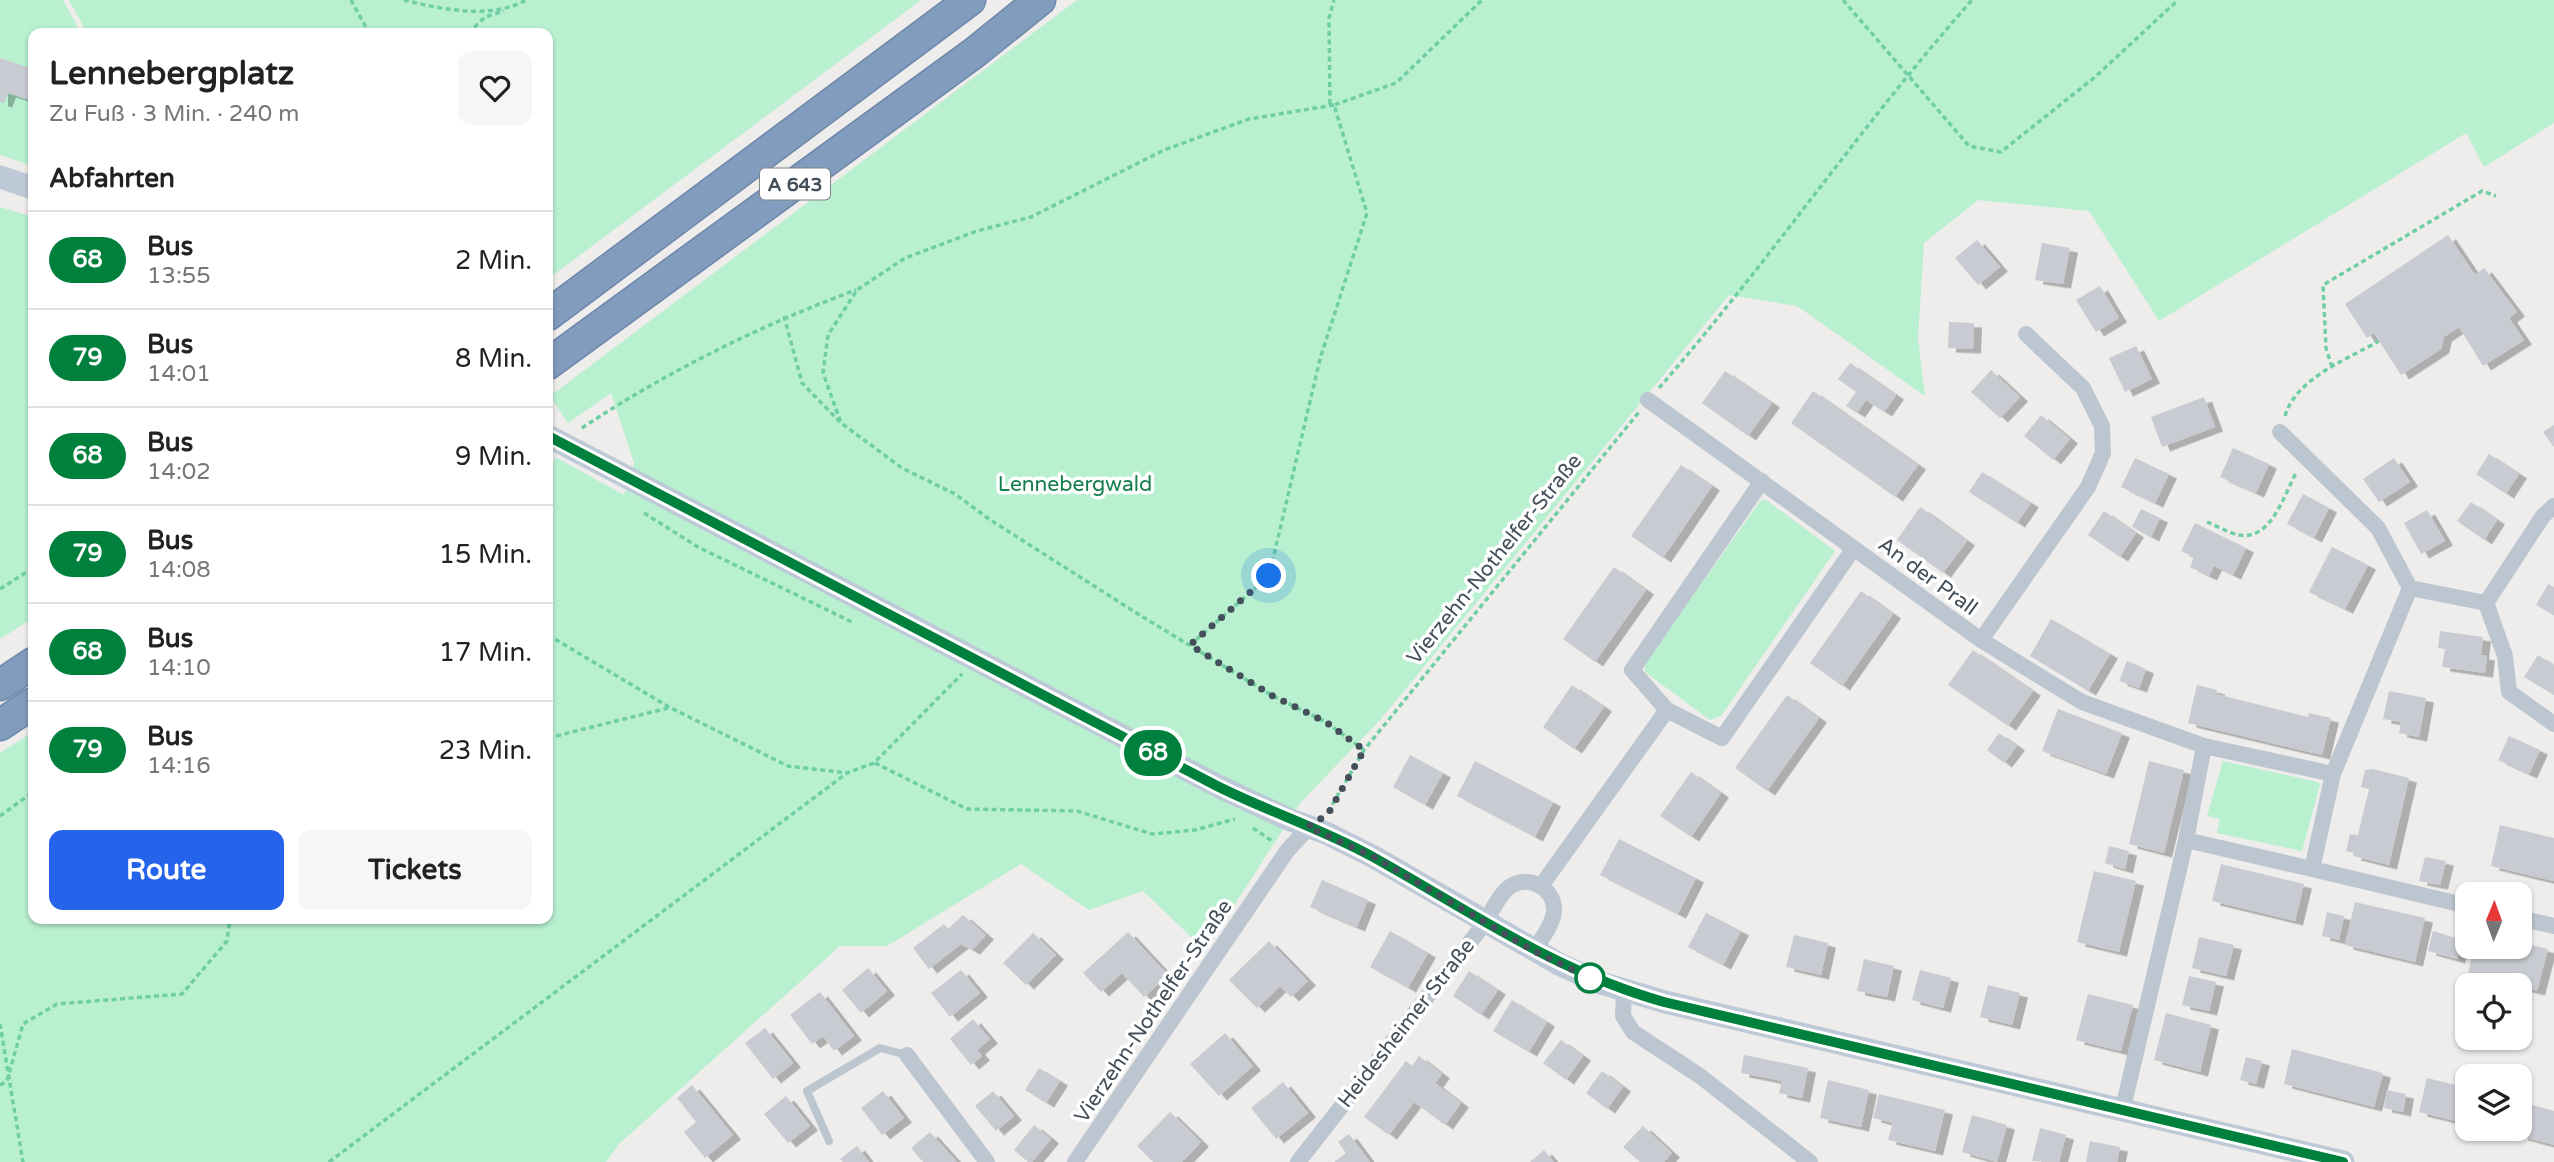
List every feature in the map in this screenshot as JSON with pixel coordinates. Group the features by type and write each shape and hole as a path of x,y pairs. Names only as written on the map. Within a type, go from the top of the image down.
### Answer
{"highway":[{"name":"A 643","path":"553,311 970,0"},
{"name":"A 643","path":"553,360 974,53 1040,0"},
{"path":"0,685 28,666"},
{"path":"0,725 28,706"}],"main road":[{"path":"0,177 28,186"},
{"name":"Heidesheimer Straße","path":"554,440 1241,798 1374,857 1485,923"},
{"path":"1485,923 1534,951 1624,991 2122,1112 2343,1162"}],"street":[{"path":"1981,640 2088,487 2102,453 2102,426 2083,388 2026,334"},
{"name":"An der Prall","path":"1648,400 1981,640 2082,702 2204,747 2333,774"},
{"path":"2280,432 2378,528 2410,589"},
{"path":"1762,481 1632,670 1667,710 1722,738 1854,548"},
{"path":"2486,603 2543,516 2554,506"},
{"path":"2410,589 2486,603"},
{"path":"2312,869 2333,774 2410,589"},
{"path":"2486,603 2505,656 2509,692 2554,724"},
{"path":"1541,886 1667,710"},
{"path":"2122,1112 2186,840 2204,747"},
{"name":"Vierzehn-Nothelfer-Straße","path":"1075,1162 1287,851 1308,827"},
{"path":"2186,840 2455,903"},
{"path":"1485,923 1512,885 1528,882 1541,886 1549,894 1554,911 1534,951"},
{"path":"2532,921 2554,926"},
{"name":"Heidesheimer Straße","path":"1298,1162 1485,923"},
{"path":"1624,991 1623,1016 1633,1032 1700,1076 1810,1162"},
{"path":"907,1055 987,1162"}],"lane":[{"path":"829,1141 807,1091 880,1048 907,1055"}],"path":[{"path":"351,0 366,28"},
{"path":"404,0 443,10 510,9"},
{"path":"473,28 485,17 510,9 526,0"},
{"path":"1190,645 1269,576 1320,359 1367,213 1332,104 1329,18 1334,0"},
{"path":"554,440 784,316 857,290 905,258 977,231 1031,217 1164,150 1249,119 1332,104 1396,83 1482,0"},
{"path":"1843,0 1969,146 2000,152 2095,77 2178,0"},
{"name":"Vierzehn-Nothelfer-Straße","path":"1308,827 1328,814 1364,750 1648,400 1713,326 1905,75 1972,0"},
{"path":"2332,367 2326,348 2323,285 2482,191 2496,196"},
{"path":"841,423 823,373 826,348 828,335 857,290"},
{"path":"784,316 802,383 841,423 902,468 955,494 989,519 1190,645 1273,696 1326,722 1364,750"},
{"path":"2280,432 2287,410 2302,389 2332,367 2379,341"},
{"path":"2207,522 2240,535 2258,533 2269,524 2305,456"},
{"path":"0,589 28,571"},
{"path":"553,638 669,707 788,766 847,773"},
{"path":"329,1162 847,773 874,763 977,662"},
{"path":"553,737 669,707"},
{"path":"874,763 967,809 1077,811 1152,834 1195,830 1237,818"},
{"path":"0,816 28,796"},
{"path":"0,1085 7,1081 23,1024 57,1004 182,994 227,941 229,924"},
{"path":"0,1024 7,1081 23,1162"}],"green space":[{"path":"0,0 63,0 78,28 28,28 28,164 0,155"},
{"path":"69,0 921,0 553,275 553,28 84,28"},
{"name":"Lennebergwald","path":"1077,0 2554,0 2554,123 2484,167 2466,133 2159,321 2089,211 1978,200 1924,243 1918,338 1925,396 1797,306 1729,295 1380,720 1301,802 1205,950 1143,891 1089,910 1021,864 887,946 840,946 619,1144 606,1162 0,1162 0,753 28,735 28,924 553,924 553,461 557,458 624,495 634,463 611,393 568,423 553,400 553,394"},
{"path":"0,207 28,215 28,621 0,639"},
{"path":"1761,500 1766,500 1835,551 1721,716 1710,720 1645,672 1645,663"},
{"path":"2223,761 2318,782 2320,785 2302,851 2217,833 2220,819 2207,816"}],"building":[{"path":"0,58 28,67 28,99 8,93 4,103 0,102"},
{"path":"2448,235 2475,275 2484,268 2517,312 2509,318 2524,340 2483,366 2459,327 2444,337 2441,349 2401,375 2374,333 2367,338 2345,304"},
{"path":"1977,240 2000,267 1978,285 1955,258"},
{"path":"2042,243 2070,248 2063,284 2035,280"},
{"path":"2100,286 2119,318 2096,332 2076,300"},
{"path":"1949,322 1974,323 1973,349 1948,348"},
{"path":"2136,346 2152,379 2125,392 2109,358"},
{"path":"1850,363 1896,395 1884,412 1866,400 1857,413 1846,406 1856,392 1838,379"},
{"path":"1991,370 2020,397 2000,418 1971,392"},
{"path":"1725,371 1772,403 1748,436 1702,403"},
{"path":"1813,391 1918,465 1895,497 1791,423"},
{"path":"2204,397 2215,427 2162,447 2151,417"},
{"path":"2041,415 2070,439 2053,460 2024,436"},
{"path":"2554,425 2554,447 2543,432"},
{"path":"2233,448 2269,464 2256,493 2220,477"},
{"path":"2489,454 2519,474 2506,494 2476,474"},
{"path":"2135,458 2169,474 2155,503 2121,487"},
{"path":"2394,458 2410,482 2379,502 2363,479"},
{"path":"1681,465 1712,486 1663,558 1631,536"},
{"path":"1982,472 2031,503 2017,523 1969,492"},
{"path":"2303,494 2329,508 2314,538 2287,524"},
{"path":"2471,502 2497,520 2484,540 2457,521"},
{"path":"1920,507 1967,541 1943,573 1897,540"},
{"path":"2141,509 2160,518 2151,537 2132,527"},
{"path":"2427,510 2445,541 2421,554 2404,523"},
{"path":"2104,511 2136,533 2120,557 2088,535"},
{"path":"2195,523 2246,548 2233,575 2214,566 2209,576 2190,567 2194,557 2181,551"},
{"path":"2332,547 2368,565 2345,609 2309,592"},
{"path":"1614,567 1646,590 1595,662 1563,639"},
{"path":"2548,584 2554,587 2554,615 2536,605"},
{"path":"1861,591 1893,614 1842,686 1810,663"},
{"path":"2051,619 2110,654 2088,691 2030,656"},
{"path":"2440,631 2483,637 2481,655 2487,656 2485,673 2442,667 2445,649 2438,648"},
{"path":"1973,650 2033,691 2008,726 1948,685"},
{"path":"2538,655 2554,665 2554,695 2524,677"},
{"path":"2127,661 2146,669 2139,688 2119,681"},
{"path":"1572,685 1604,707 1574,749 1543,727"},
{"path":"2197,685 2217,690 2216,694 2308,717 2309,713 2331,718 2322,755 2188,723"},
{"path":"2389,691 2426,698 2419,737 2399,733 2401,722 2383,719"},
{"path":"1787,695 1819,718 1767,791 1735,768"},
{"path":"2058,709 2122,733 2106,774 2042,751"},
{"path":"1999,733 2017,746 2004,763 1987,750"},
{"path":"2509,736 2540,750 2529,774 2498,760"},
{"path":"1410,755 1443,773 1425,805 1393,787"},
{"path":"1475,761 1553,802 1535,837 1457,796"},
{"path":"2149,761 2184,770 2164,853 2129,844"},
{"path":"2373,769 2409,778 2389,865 2353,856 2354,853 2346,851 2350,834 2358,835 2369,789 2361,787 2365,770"},
{"path":"1691,772 1721,793 1691,837 1660,816"},
{"path":"2500,825 2554,838 2554,881 2491,866"},
{"path":"1619,839 1696,878 1678,914 1600,875"},
{"path":"2109,846 2129,851 2125,869 2105,863"},
{"path":"2425,857 2446,861 2440,885 2419,881"},
{"path":"2221,864 2304,884 2295,921 2212,901"},
{"path":"2094,871 2136,881 2119,952 2077,942"},
{"path":"1322,880 1368,900 1357,927 1310,907"},
{"path":"2355,902 2425,918 2415,962 2345,945"},
{"path":"2327,912 2344,916 2339,940 2322,936"},
{"path":"1706,913 1741,931 1723,965 1688,947"},
{"path":"963,915 986,935 972,950 961,944 929,969 913,948 944,924 948,929"},
{"path":"1390,931 1428,953 1408,988 1370,967"},
{"path":"2433,931 2455,938 2455,958 2428,951"},
{"path":"1128,932 1168,975 1144,997 1122,973 1101,992 1083,973"},
{"path":"1033,933 1056,955 1026,985 1003,963"},
{"path":"1794,935 1828,943 1821,975 1786,967"},
{"path":"2199,937 2234,945 2226,976 2192,968"},
{"path":"1269,941 1308,981 1291,997 1280,986 1257,1008 1229,980"},
{"path":"2532,945 2548,949 2537,991 2532,990 2532,973 2468,973 2471,959 2532,959"},
{"path":"1864,959 1894,966 1887,997 1857,991"},
{"path":"868,968 887,991 861,1013 842,990"},
{"path":"961,970 980,993 950,1017 931,993"},
{"path":"1920,970 1951,978 1943,1008 1912,1000"},
{"path":"1469,971 1498,990 1481,1015 1453,996"},
{"path":"2189,976 2216,982 2209,1011 2182,1005"},
{"path":"1988,985 2020,993 2012,1025 1980,1017"},
{"path":"820,992 854,1036 834,1051 823,1036 812,1044 790,1015"},
{"path":"2088,994 2133,1005 2121,1051 2076,1040"},
{"path":"1512,1000 1547,1022 1529,1052 1493,1031"},
{"path":"2166,1013 2211,1025 2200,1072 2154,1060"},
{"path":"973,1019 990,1039 977,1050 982,1056 971,1065 950,1039"},
{"path":"765,1028 793,1063 773,1079 745,1043"},
{"path":"1225,1033 1253,1066 1219,1096 1190,1064"},
{"path":"1561,1040 1583,1056 1566,1080 1543,1063"},
{"path":"2292,1049 2383,1073 2374,1107 2284,1084"},
{"path":"1744,1055 1808,1068 1802,1098 1779,1093 1782,1081 1741,1073"},
{"path":"1419,1056 1442,1074 1435,1083 1461,1103 1445,1125 1414,1102 1389,1135 1364,1117 1406,1061 1412,1066"},
{"path":"2246,1057 2262,1061 2256,1084 2240,1080"},
{"path":"1039,1068 1060,1081 1046,1103 1025,1090"},
{"path":"1602,1071 1623,1087 1607,1109 1586,1093"},
{"path":"2427,1078 2455,1085 2455,1121 2419,1112"},
{"path":"1828,1080 1869,1090 1861,1127 1820,1118"},
{"path":"1283,1082 1308,1113 1276,1139 1251,1108"},
{"path":"692,1085 733,1135 705,1158 684,1132 696,1122 677,1098"},
{"path":"2387,1090 2406,1094 2403,1112 2384,1108"},
{"path":"883,1091 904,1118 882,1135 861,1108"},
{"path":"993,1091 1014,1116 996,1131 975,1106"},
{"path":"1879,1094 1945,1110 1935,1151 1888,1140 1893,1123 1873,1118"},
{"path":"786,1096 810,1126 788,1143 764,1114"},
{"path":"2532,1105 2554,1111 2554,1145 2532,1139"},
{"path":"1170,1112 1201,1142 1182,1162 1153,1162 1137,1146"},
{"path":"1972,1115 2007,1125 1997,1162 1962,1152"},
{"path":"1034,1125 1051,1139 1032,1162 1028,1162 1014,1150"},
{"path":"1643,1126 1672,1153 1664,1162 1640,1162 1623,1147"},
{"path":"2040,1128 2066,1135 2059,1162 2032,1161"},
{"path":"930,1132 957,1162 923,1162 911,1148"},
{"path":"1349,1134 1370,1162 1334,1162 1346,1153 1338,1142"},
{"path":"2090,1141 2120,1147 2117,1162 2086,1162"},
{"path":"857,1146 869,1162 843,1162 840,1159"},
{"path":"1544,1150 1554,1162 1530,1162"}],"bus line":[{"name":"68","path":"553,439 1217,786 1374,857 1534,951 1598,982 1664,1002 2343,1162"}],"route":[{"path":"1269,576 1190,645 1273,696 1326,722 1364,750 1328,814 1308,827 1374,857 1534,951 1598,982 1590,978"}]}
